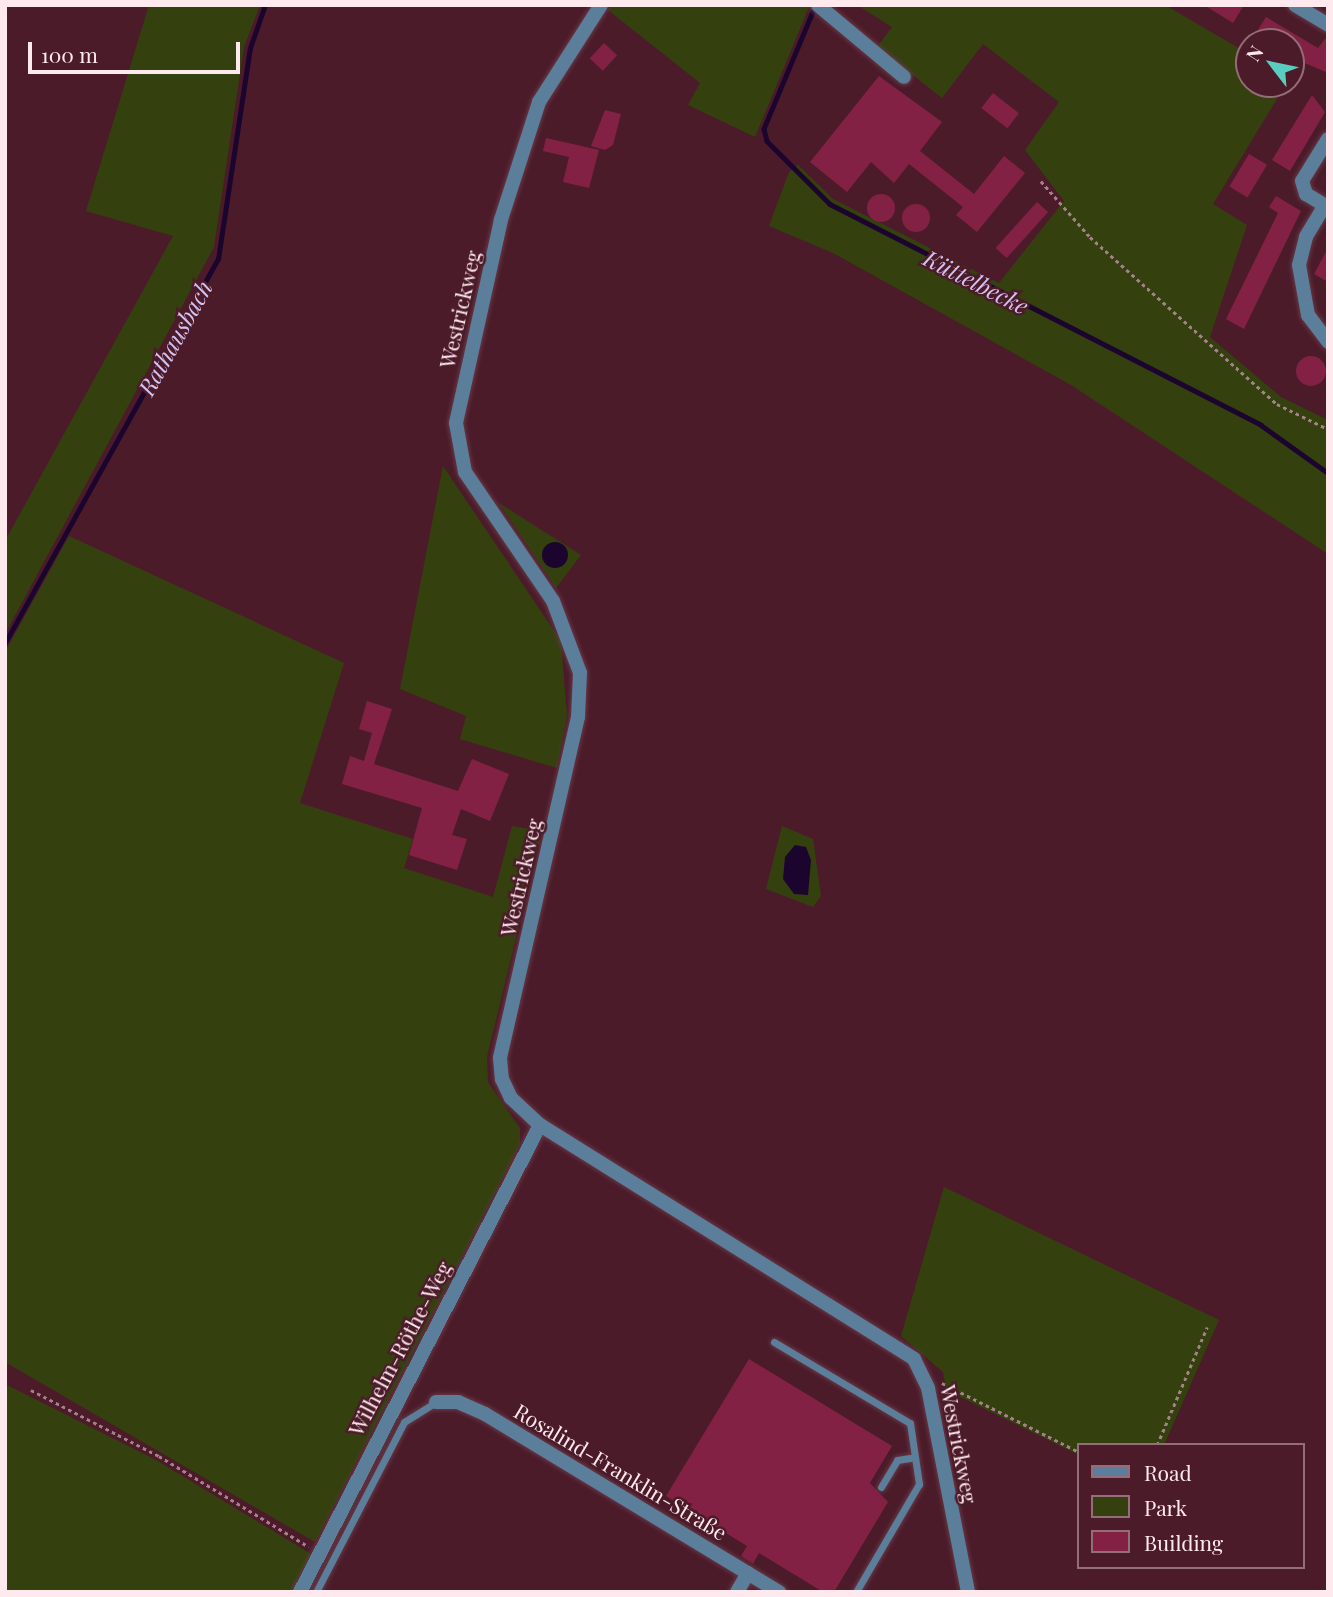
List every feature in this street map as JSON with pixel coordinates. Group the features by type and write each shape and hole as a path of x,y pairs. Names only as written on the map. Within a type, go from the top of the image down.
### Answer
{"street":[{"name":"Westrickweg","path":"601,5 539,102 501,220 456,423 465,472 553,601 580,673 573,741 500,1058 511,1098 540,1125 898,1345 925,1379 968,1592"},
{"path":"818,5 904,77"},
{"path":"1295,5 1328,25"},
{"path":"1328,139 1302,181 1306,194 1326,206 1306,237 1299,265 1308,315 1328,342"},
{"name":"Wilhelm-Röthe-Weg","path":"300,1592 318,1552 540,1125"},
{"name":"Rosalind-Franklin-Straße","path":"436,1402 458,1402 485,1414 779,1592"},
{"path":"737,1592 748,1573"}],"lane":[{"path":"774,1342 910,1423 919,1484 856,1592"},
{"path":"316,1592 404,1422 436,1402"},
{"path":"881,1487 897,1460 915,1457"}],"path":[{"path":"1041,181 1090,237 1278,404 1328,429"},
{"path":"1158,1443 1207,1327"},
{"path":"925,1379 1078,1452"},
{"path":"31,1390 159,1456 318,1552"}],"green space":[{"path":"149,5 260,5 244,47 214,247 5,634 5,541 173,236 86,211"},
{"path":"612,5 809,7 755,137 688,105 700,83 608,10"},
{"path":"857,5 1165,5 1235,46 1235,98 1277,98 1213,204 1247,225 1210,337 1281,397 1328,420 1328,554 1071,385 833,253 769,226 789,172 798,165 833,199 999,283 1064,201 1025,150 1059,102 983,44 942,98 877,47 892,27"},
{"path":"443,466 561,641 567,716 557,768 460,739 466,716 400,689"},
{"path":"499,503 581,555 556,588"},
{"path":"69,536 344,663 300,803 413,839 404,868 493,897 512,826 542,831 487,1057 488,1082 520,1128 520,1144 315,1542 5,1362 5,652"},
{"path":"782,826 813,839 821,896 813,907 766,889"},
{"path":"944,1187 1219,1320 1165,1443 1078,1443 1078,1455 946,1390 943,1372 901,1336"},
{"path":"5,1384 156,1460 311,1554 294,1592 5,1592"}],"shaded area":[{"path":"555,542 564,546 568,555 564,564 555,568 546,564 542,555 546,546"},
{"path":"795,845 806,847 811,860 808,895 794,894 783,879 785,857"}],"building":[{"path":"1204,5 1244,5 1233,23"},
{"path":"1266,17 1284,28 1259,28"},
{"path":"1328,35 1328,73 1305,63 1305,40 1318,48"},
{"path":"604,43 617,55 603,71 590,58"},
{"path":"879,76 942,122 920,151 974,194 1004,156 1025,173 977,232 956,215 963,207 909,164 894,183 871,162 847,192 810,162"},
{"path":"993,93 1019,113 1007,128 981,108"},
{"path":"1312,95 1325,112 1290,171 1272,160"},
{"path":"605,110 621,114 613,145 605,150 591,146"},
{"path":"546,138 599,150 589,188 563,182 569,157 543,151"},
{"path":"1249,154 1267,165 1247,197 1229,187"},
{"path":"881,194 891,198 895,208 891,218 881,222 871,218 867,208 871,198"},
{"path":"1276,196 1301,211 1244,329 1226,319 1278,213 1269,207"},
{"path":"1037,202 1048,212 1007,258 996,248"},
{"path":"916,204 926,208 930,218 926,228 916,232 906,228 902,218 906,208"},
{"path":"1328,248 1328,282 1314,274"},
{"path":"1311,356 1322,360 1326,371 1322,382 1311,386 1300,382 1296,371 1300,360"},
{"path":"367,701 392,709 374,764 458,791 472,759 509,774 490,821 461,809 452,835 467,839 457,870 409,855 422,808 342,784 350,756 364,761 372,733 359,729"},
{"path":"749,1359 892,1446 870,1483 888,1502 834,1592 823,1592 759,1553 753,1564 741,1556 747,1546 666,1496"}],"waterway":[{"name":"Rathausbach","path":"5,643 218,259 250,48 265,5"},
{"name":"Küttelbecke","path":"815,7 764,129 767,141 830,204 1261,425 1328,473"}]}
